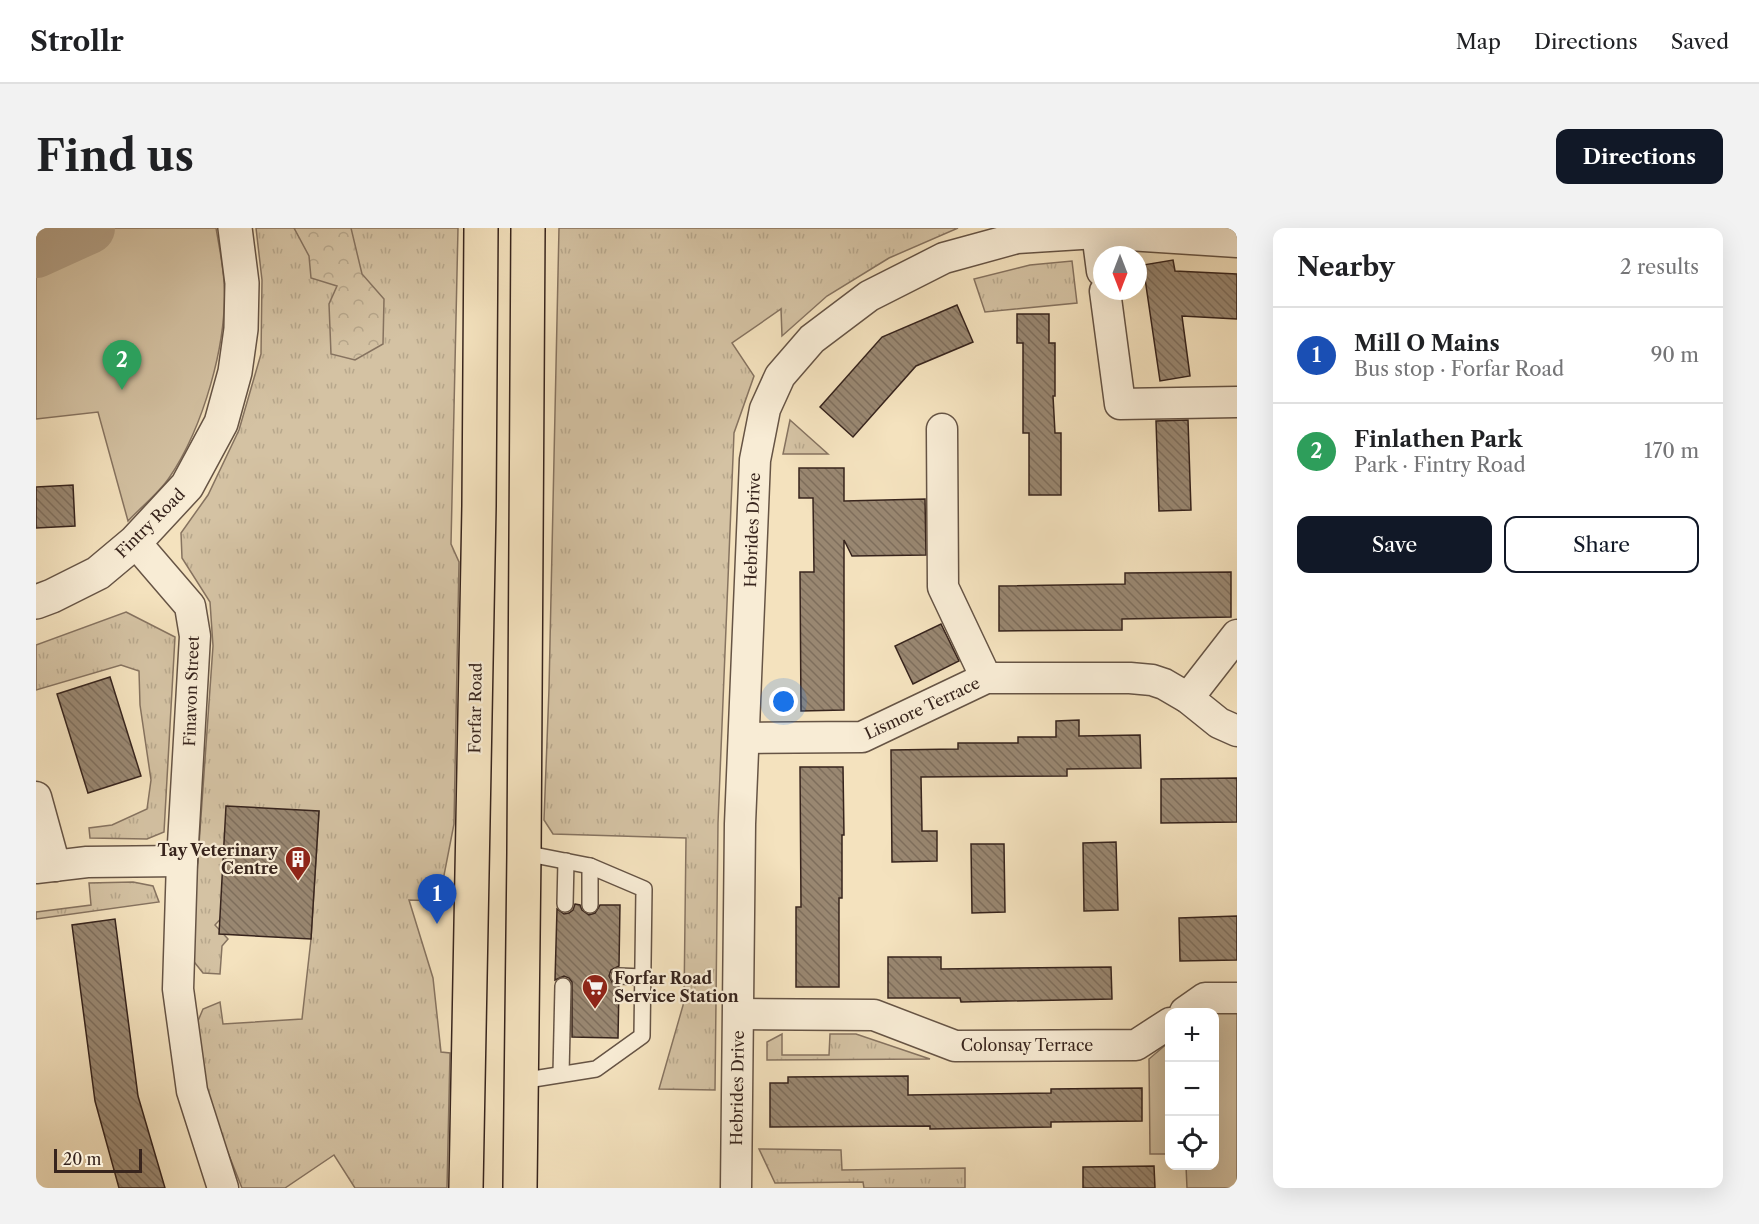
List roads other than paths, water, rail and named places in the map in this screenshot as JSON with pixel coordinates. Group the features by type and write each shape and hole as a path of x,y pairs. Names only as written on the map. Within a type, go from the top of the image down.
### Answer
{"highway":[{"name":"Forfar Road","path":"466,1188 479,518 481,228"},
{"path":"520,1188 528,228"}],"street":[{"name":"Fintry Road","path":"36,602 98,573 135,542 187,486 221,423 235,372 242,329 242,284 235,228"},
{"name":"Hebrides Drive","path":"736,1188 740,824 755,460 765,409 780,376 812,339 869,296 944,258 1017,238 1097,233 1225,237"},
{"path":"1097,233 1099,246"},
{"path":"1106,300 1120,404 1237,402"},
{"name":"Lismore Terrace","path":"744,738 862,737 986,678 943,587 942,429"},
{"name":"Finavon Street","path":"135,542 190,606 193,626 194,647 182,861 178,989 192,1091 224,1188"},
{"path":"1188,698 1235,642"},
{"path":"986,678 1152,680 1188,698 1219,723 1237,731"},
{"path":"36,797 46,867 87,862 182,861"},
{"path":"1190,1008 1204,998 1237,998"},
{"name":"Colonsay Terrace","path":"739,1014 874,1015 955,1046 1136,1045 1165,1026"}],"lane":[{"path":"521,1081 596,1069 642,1036 643,977 644,889 590,866 524,853"},
{"path":"565,904 566,861"},
{"path":"590,866 590,905"},
{"path":"619,976 643,977"},
{"path":"561,1074 563,986"}],"waterway":[{"path":"36,252 89,228"}],"place":[{"name":"Finlathen Park","path":"122,390"},
{"name":"Tay Veterinary Centre","path":"298,882"},
{"name":"Mill O Mains","path":"437,924"},
{"name":"Forfar Road Service Station","path":"595,1010"}]}
